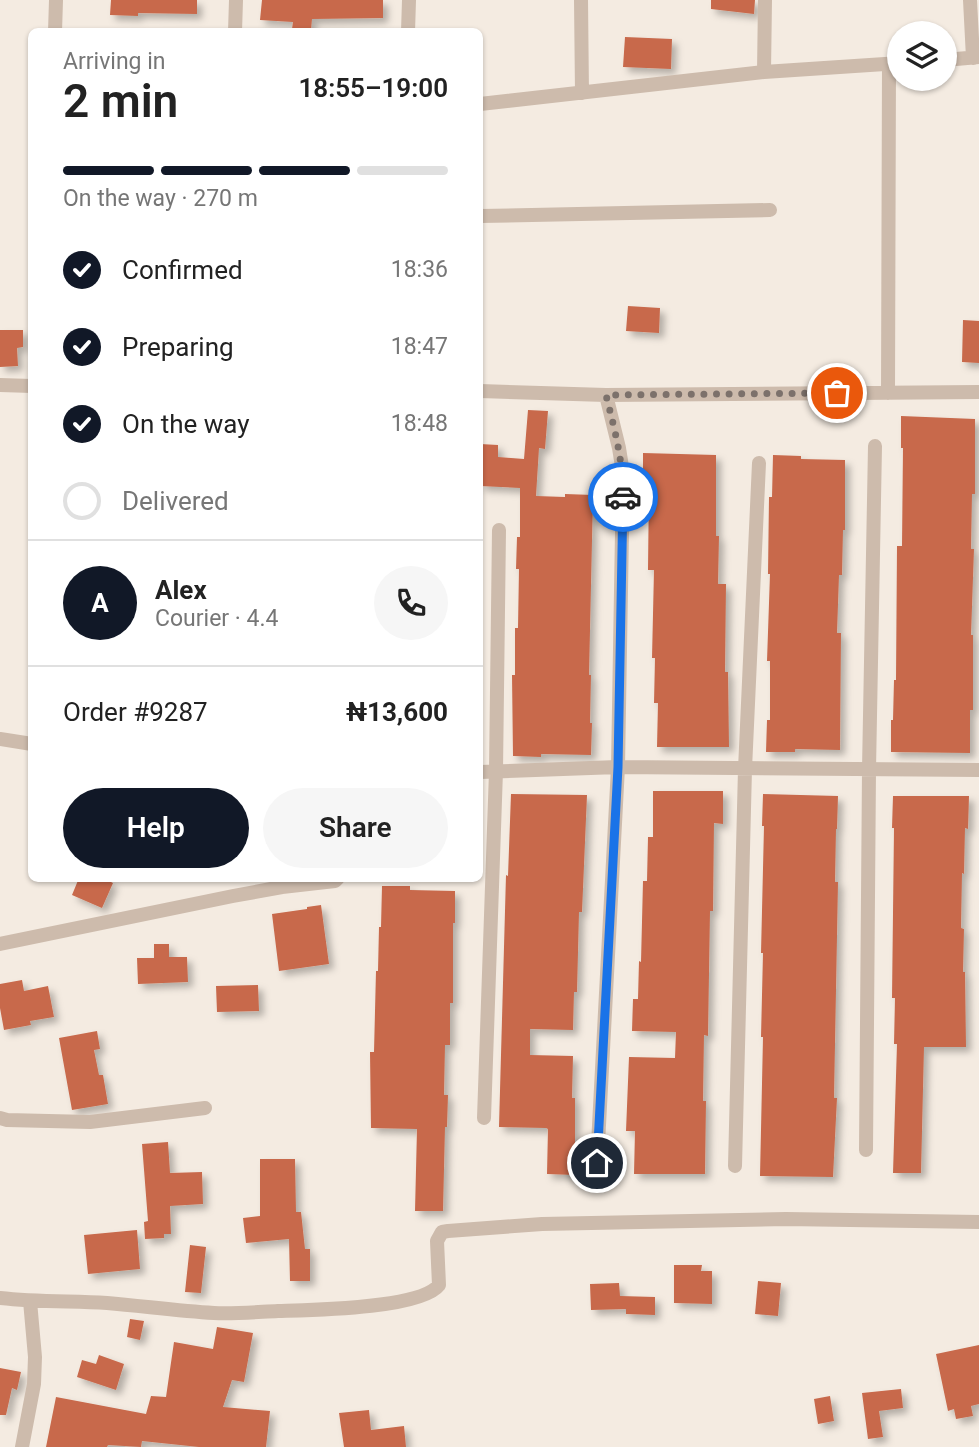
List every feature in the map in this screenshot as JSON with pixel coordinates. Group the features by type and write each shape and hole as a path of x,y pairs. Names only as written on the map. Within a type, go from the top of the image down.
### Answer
{"street":[{"path":"55,28 57,0"},
{"path":"235,28 236,0"},
{"path":"408,28 409,0"},
{"path":"581,0 582,93"},
{"path":"764,72 765,0"},
{"path":"957,59 976,58 970,0"},
{"path":"483,104 764,72 887,63"},
{"path":"888,393 893,91"},
{"path":"483,216 770,210"},
{"path":"0,386 28,386"},
{"path":"483,391 606,395 979,392"},
{"path":"597,1163 618,767 623,473 606,395"},
{"path":"866,1150 875,446"},
{"path":"734,1166 745,769 759,463"},
{"path":"484,1118 496,771 499,530"},
{"path":"0,739 28,743"},
{"path":"483,772 618,767 979,771"},
{"path":"0,944 233,896 326,882"},
{"path":"0,1118 90,1122 205,1108"},
{"path":"0,1298 105,1303 216,1313 361,1308 393,1303 435,1291 439,1285 437,1241 442,1232 448,1231 542,1224 773,1220 979,1222"},
{"path":"22,1447 34,1384 35,1357 30,1301"}],"building":[{"path":"111,0 197,0 197,14 110,15"},
{"path":"262,0 383,0 383,18 312,19 311,28 292,28 293,22 260,20"},
{"path":"711,0 755,0 754,14 711,9"},
{"path":"625,37 672,39 671,69 623,67"},
{"path":"628,306 660,308 659,333 626,331"},
{"path":"963,320 979,321 979,363 962,362"},
{"path":"0,330 23,330 23,347 17,348 18,366 0,367"},
{"path":"528,410 548,411 545,449 539,448 536,496 593,495 589,675 591,755 513,756 512,675 515,675 515,628 518,628 519,569 516,569 517,537 520,537 520,488 483,486 483,444 498,445 498,457 524,459"},
{"path":"901,416 975,419 975,494 972,494 971,549 974,549 971,635 973,710 970,710 970,753 891,752 891,720 896,680 897,546 902,546"},
{"path":"643,453 716,455 718,584 726,584 725,672 728,672 729,747 657,747 658,703 654,703 655,658 652,658 654,570 648,570 649,485 643,485"},
{"path":"773,455 845,460 845,530 842,575 839,575 837,633 841,633 840,750 795,749 795,752 766,752 767,720 770,720 770,661 767,661 769,497 772,497"},
{"path":"653,791 723,791 723,824 714,823 708,1036 704,1035 705,1174 634,1174 635,1131 626,1131 629,1057 675,1058 676,1032 632,1031 633,999 638,999 639,961 641,962 643,881 647,881 648,837 653,837"},
{"path":"511,794 587,795 573,1030 530,1029 530,1055 573,1056 575,1175 547,1174 548,1129 499,1127"},
{"path":"763,794 838,796 834,1098 837,1098 833,1177 760,1176"},
{"path":"893,796 969,796 964,874 962,873 961,928 964,929 966,1047 924,1047 921,1173 893,1173 897,1044 894,1044 895,998 892,998"},
{"path":"77,882 113,883 102,908 72,895"},
{"path":"382,886 455,891 453,1003 450,1003 450,1045 445,1045 444,1095 448,1095 443,1211 415,1211 417,1129 371,1128 370,1052 374,1052"},
{"path":"321,905 329,964 279,971 272,914"},
{"path":"154,944 169,944 169,957 187,957 188,982 138,984 137,958 154,958"},
{"path":"22,980 24,991 48,986 54,1017 30,1021 31,1025 4,1030 0,984"},
{"path":"258,985 259,1011 217,1012 216,986"},
{"path":"97,1031 100,1049 94,1050 99,1075 103,1075 108,1104 72,1110 59,1038"},
{"path":"168,1142 170,1173 202,1172 203,1204 170,1206 171,1234 164,1234 164,1238 145,1239 144,1222 148,1221 142,1144"},
{"path":"260,1159 295,1159 296,1212 301,1212 305,1249 310,1249 310,1281 290,1281 289,1239 246,1243 243,1218 260,1216"},
{"path":"137,1230 140,1269 88,1274 84,1235"},
{"path":"190,1245 206,1247 201,1293 185,1292"},
{"path":"674,1265 702,1265 701,1271 712,1271 712,1304 674,1303"},
{"path":"758,1281 781,1283 778,1316 755,1314"},
{"path":"619,1283 620,1296 655,1297 655,1315 626,1314 626,1309 591,1310 590,1284"},
{"path":"130,1319 144,1321 140,1340 127,1337"},
{"path":"217,1327 253,1333 244,1382 232,1380 223,1407 270,1411 266,1447 199,1447 142,1441 141,1447 46,1447 56,1397 146,1414 151,1396 166,1397 174,1342 213,1349"},
{"path":"979,1345 979,1404 971,1406 973,1416 956,1419 954,1409 948,1411 936,1354"},
{"path":"99,1355 124,1364 116,1390 77,1377 82,1360 96,1364"},
{"path":"0,1368 21,1372 17,1390 12,1388 6,1415 0,1415"},
{"path":"901,1389 903,1408 879,1411 883,1437 868,1439 862,1393"},
{"path":"830,1396 834,1421 818,1424 814,1399"},
{"path":"369,1410 371,1430 404,1426 406,1447 344,1447 339,1413"}],"way so far":[{"path":"623,497 619,448 606,395 837,393"}],"route":[{"path":"597,1163 618,767 623,497"}]}
